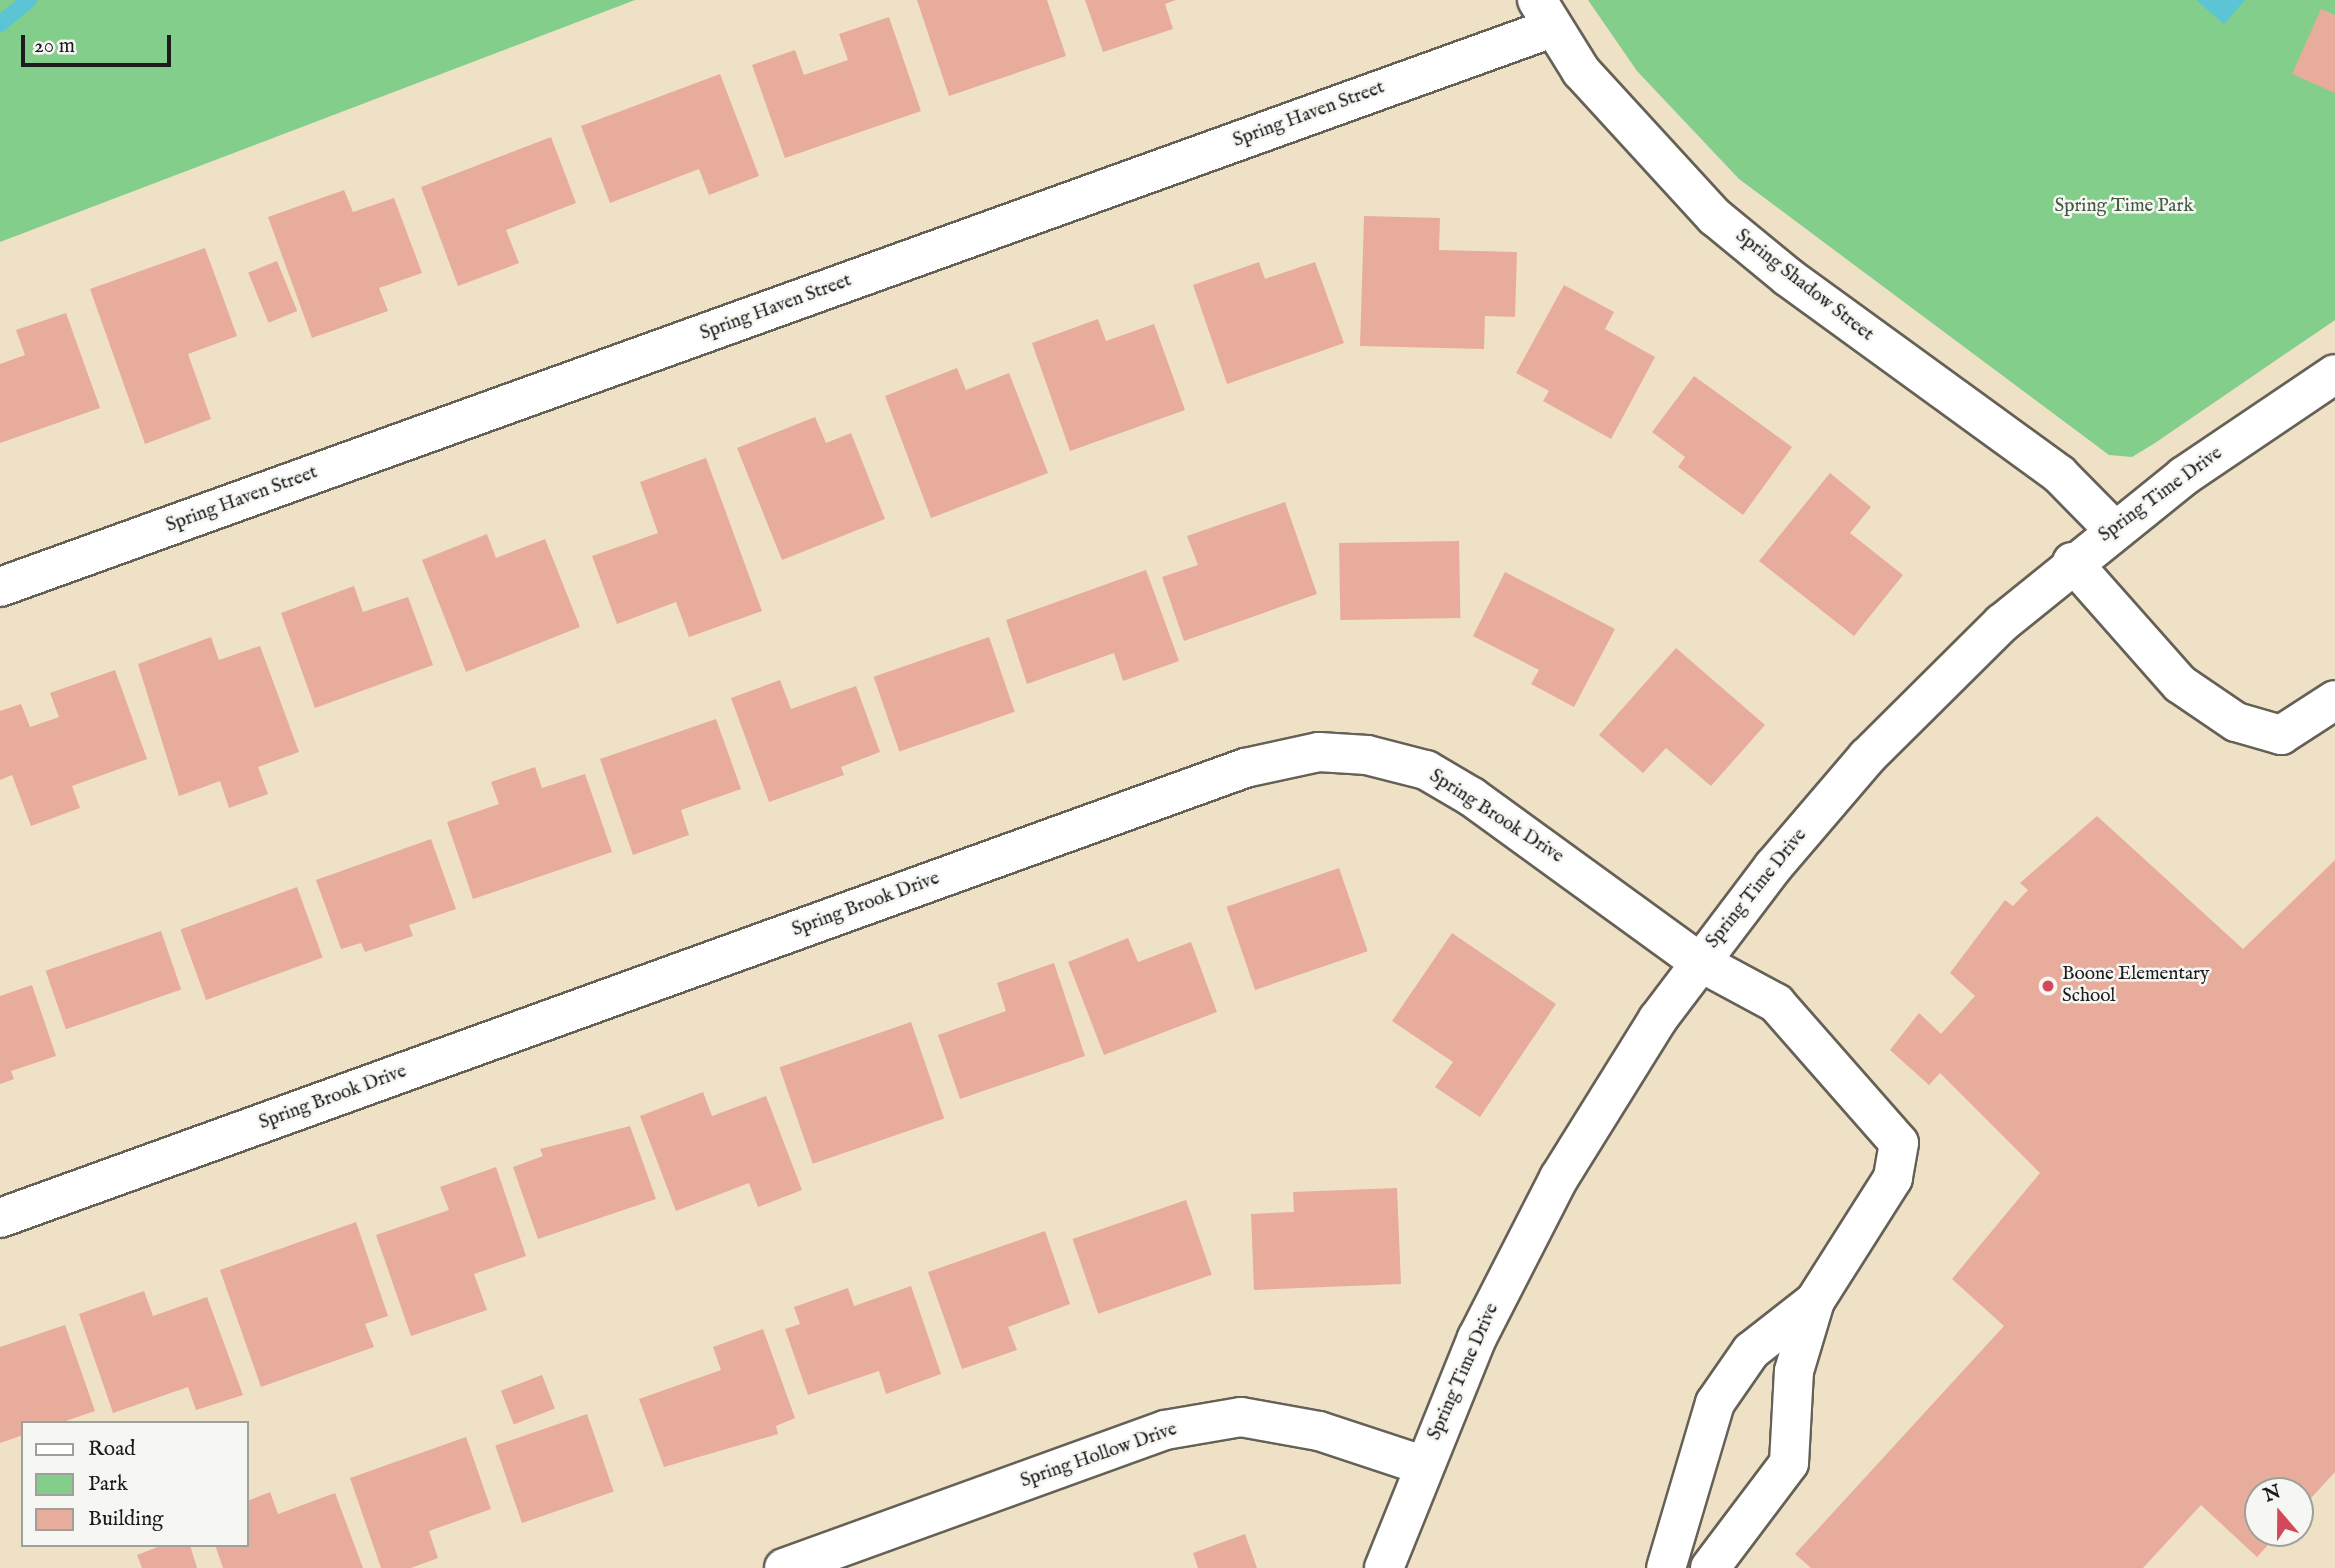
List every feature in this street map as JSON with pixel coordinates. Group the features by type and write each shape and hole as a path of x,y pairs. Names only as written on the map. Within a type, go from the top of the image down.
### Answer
{"street":[{"name":"Spring Shadow Street","path":"1544,14 1581,71 1715,216 1788,278 2059,474 2113,529"},
{"name":"Spring Haven Street","path":"0,587 1544,14"},
{"name":"Spring Time Drive","path":"1384,1568 1422,1465 1477,1338 1559,1178 1698,961 1867,757 2072,562 2113,529 2335,374"},
{"path":"2072,562 2180,684 2236,722 2281,735 2335,700"},
{"name":"Spring Brook Drive","path":"0,1218 1245,768 1319,752 1367,755 1426,770 1639,912 1698,961 1776,1003 1899,1143 1893,1178 1815,1301"},
{"path":"1666,1568 1702,1431 1726,1384 1751,1351 1815,1301"},
{"path":"1710,1568 1788,1464 1794,1371 1815,1301"},
{"name":"Spring Hollow Drive","path":"783,1568 1165,1430 1241,1417 1320,1432 1422,1465"}],"green space":[{"path":"0,0 635,0 0,242"},
{"name":"Spring Time Park","path":"1588,0 2335,0 2335,320 2132,457 2109,455 1739,179 1637,71"}],"water":[{"path":"2196,0 2245,0 2224,24"}],"building":[{"path":"917,0 1047,0 1066,56 949,96"},
{"path":"1085,0 1176,0 1165,4 1173,29 1103,52"},
{"path":"2321,9 2335,15 2335,93 2292,74"},
{"path":"889,17 921,111 785,158 752,65 795,50 804,75 848,60 839,34"},
{"path":"720,74 759,176 709,195 699,169 610,203 581,126"},
{"path":"551,137 576,203 506,230 519,263 458,286 421,187"},
{"path":"344,190 353,212 394,198 422,273 379,288 388,311 312,338 268,217"},
{"path":"1364,216 1440,218 1439,250 1517,252 1515,317 1485,316 1484,349 1360,346"},
{"path":"205,248 237,336 188,354 211,419 145,444 90,289"},
{"path":"277,261 297,311 268,323 248,273"},
{"path":"1259,262 1265,279 1315,262 1344,343 1227,384 1193,285"},
{"path":"1564,285 1614,312 1605,329 1655,357 1611,439 1543,401 1549,391 1516,373"},
{"path":"66,313 100,408 0,443 0,364 25,355 16,330"},
{"path":"1098,319 1106,341 1154,324 1185,410 1070,451 1032,343"},
{"path":"957,368 966,390 1009,373 1048,473 931,518 885,396"},
{"path":"1694,376 1792,447 1743,515 1678,467 1685,457 1652,432"},
{"path":"815,417 826,443 851,433 885,519 782,560 737,448"},
{"path":"706,458 762,611 689,637 676,602 617,624 592,556 658,533 640,482"},
{"path":"1830,473 1871,507 1850,533 1903,575 1854,636 1759,561"},
{"path":"1285,502 1317,594 1184,641 1162,577 1198,565 1187,536"},
{"path":"487,534 496,558 545,539 580,627 466,672 422,560"},
{"path":"1459,541 1460,618 1340,620 1339,543"},
{"path":"1146,570 1179,661 1123,681 1114,653 1027,684 1006,620"},
{"path":"1505,572 1615,629 1574,707 1531,684 1539,670 1473,636"},
{"path":"354,586 363,612 408,597 433,665 315,708 281,613"},
{"path":"211,637 219,660 260,646 299,752 258,767 268,794 229,808 220,781 179,796 138,664"},
{"path":"989,637 1015,712 899,751 874,677"},
{"path":"1676,648 1765,725 1711,786 1666,748 1643,773 1599,735"},
{"path":"115,670 147,759 72,786 80,808 31,826 12,775 0,780 0,711 21,704 30,727 59,717 50,693"},
{"path":"780,680 791,709 856,686 880,752 841,767 844,775 769,802 731,698"},
{"path":"716,719 741,789 681,810 689,835 633,855 600,759"},
{"path":"535,767 542,788 585,774 612,852 473,899 447,822 499,804 491,782"},
{"path":"2097,816 2243,949 2335,860 2335,1472 2314,1495 2314,1477 2244,1477 2244,1545 2201,1505 2143,1568 1811,1568 1795,1554 2004,1326 1952,1279 2040,1173 1940,1073 1929,1085 1890,1050 1919,1013 1941,1034 1975,996 1950,973 2005,900 2013,906 2028,890 2020,883"},
{"path":"431,839 456,909 409,925 413,936 365,952 361,943 341,949 316,880"},
{"path":"1339,868 1368,951 1255,990 1226,907"},
{"path":"297,887 323,957 206,1000 180,929"},
{"path":"161,931 181,990 66,1029 46,971"},
{"path":"1452,933 1556,1004 1480,1117 1435,1087 1453,1062 1392,1021"},
{"path":"1128,938 1138,962 1191,942 1217,1012 1104,1055 1068,962"},
{"path":"1054,963 1085,1056 960,1099 938,1035 1006,1011 997,983"},
{"path":"32,985 56,1056 11,1071 14,1079 0,1084 0,996"},
{"path":"911,1022 944,1118 813,1164 780,1067"},
{"path":"703,1092 712,1116 766,1096 802,1190 758,1207 749,1183 676,1211 640,1116"},
{"path":"630,1126 656,1199 538,1239 513,1167 543,1156 540,1149"},
{"path":"496,1167 526,1256 474,1274 487,1310 411,1336 376,1235 449,1210 440,1187"},
{"path":"1397,1188 1401,1284 1254,1290 1251,1214 1294,1212 1293,1192"},
{"path":"1186,1200 1212,1275 1098,1314 1073,1239"},
{"path":"356,1222 388,1316 365,1324 374,1347 261,1387 220,1270"},
{"path":"1045,1231 1070,1304 1008,1327 1017,1350 962,1369 928,1272"},
{"path":"911,1286 941,1374 886,1394 879,1371 808,1395 785,1329 800,1324 794,1307 848,1288 854,1306"},
{"path":"144,1291 153,1316 207,1297 243,1395 196,1410 188,1387 113,1413 79,1314"},
{"path":"65,1325 95,1411 66,1421 21,1421 21,1436 0,1443 0,1347"},
{"path":"763,1329 795,1418 776,1426 778,1434 664,1467 639,1399 721,1370 713,1347"},
{"path":"542,1375 555,1409 514,1424 501,1391"},
{"path":"587,1414 614,1492 522,1523 495,1446"},
{"path":"466,1437 491,1509 429,1531 438,1558 411,1568 381,1568 350,1478"},
{"path":"270,1492 278,1514 335,1493 363,1568 223,1568 216,1547 248,1547 248,1501"},
{"path":"1245,1534 1257,1568 1198,1568 1193,1553"},
{"path":"158,1547 191,1547 197,1568 142,1568 137,1555"},
{"path":"2246,1547 2266,1547 2257,1557"}],"waterway":[{"path":"0,24 29,0"}],"place":[{"name":"Boone Elementary School","path":"2048,986"}]}
